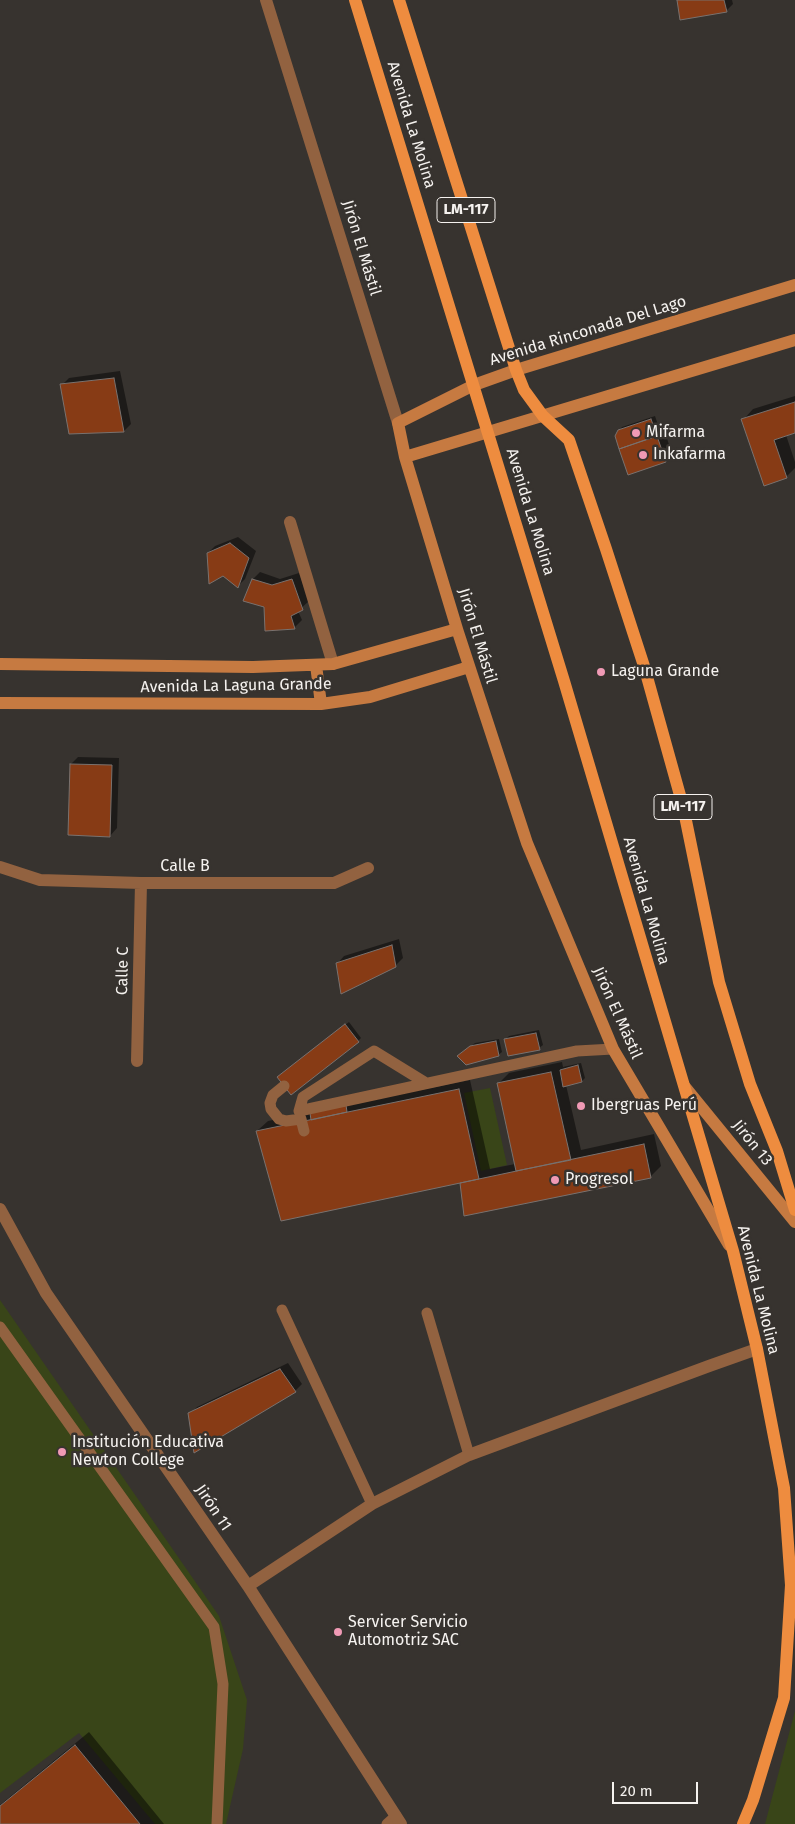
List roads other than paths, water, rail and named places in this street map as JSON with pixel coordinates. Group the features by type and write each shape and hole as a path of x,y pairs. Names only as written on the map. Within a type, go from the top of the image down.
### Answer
{"main road":[{"name":"Avenida La Molina","path":"355,0 564,681 732,1251 757,1350 784,1488 791,1585 784,1698 753,1800 743,1824"},
{"name":"Avenida La Molina","path":"399,0 516,370 524,390 543,416 569,440 644,666 683,806 719,982 750,1084 777,1151 795,1210"}],"street":[{"name":"Jirón El Mástil","path":"266,0 398,423 405,457 468,667 527,843 613,1049 732,1251"},
{"name":"Avenida Rinconada Del Lago","path":"398,423 474,384 795,285"},
{"path":"405,457 795,340"},
{"path":"290,522 333,664"},
{"name":"Avenida La Laguna Grande","path":"0,664 316,666 333,664 457,629"},
{"path":"316,666 321,704"},
{"name":"Avenida La Laguna Grande","path":"0,702 321,704 370,697 468,667"},
{"name":"Calle B","path":"0,867 40,880 141,883 334,883 368,868"},
{"name":"Calle C","path":"137,1060 141,883"},
{"name":"Jirón 13","path":"683,1085 795,1222"},
{"name":"Jirón 11","path":"0,1209 46,1293 248,1586 394,1821"},
{"path":"248,1586 372,1504 469,1455 700,1369 757,1350"}],"lane":[{"path":"426,1083 374,1051 303,1096 299,1111 577,1050 613,1049"},
{"path":"284,1086 273,1095 270,1103 272,1109 279,1119 286,1121 301,1118 304,1131"},
{"path":"282,1310 372,1504"},
{"path":"426,1313 469,1455"},
{"path":"0,1327 214,1627 223,1684 217,1824"}],"place":[{"name":"Mifarma","path":"636,433"},
{"name":"Inkafarma","path":"643,455"},
{"name":"Laguna Grande","path":"601,672"},
{"name":"Ibergruas Perú","path":"581,1106"},
{"name":"Progresol","path":"555,1180"},
{"name":"Institución Educativa Newton College","path":"62,1452"},
{"name":"Servicer Servicio Automotriz SAC","path":"338,1632"}]}
